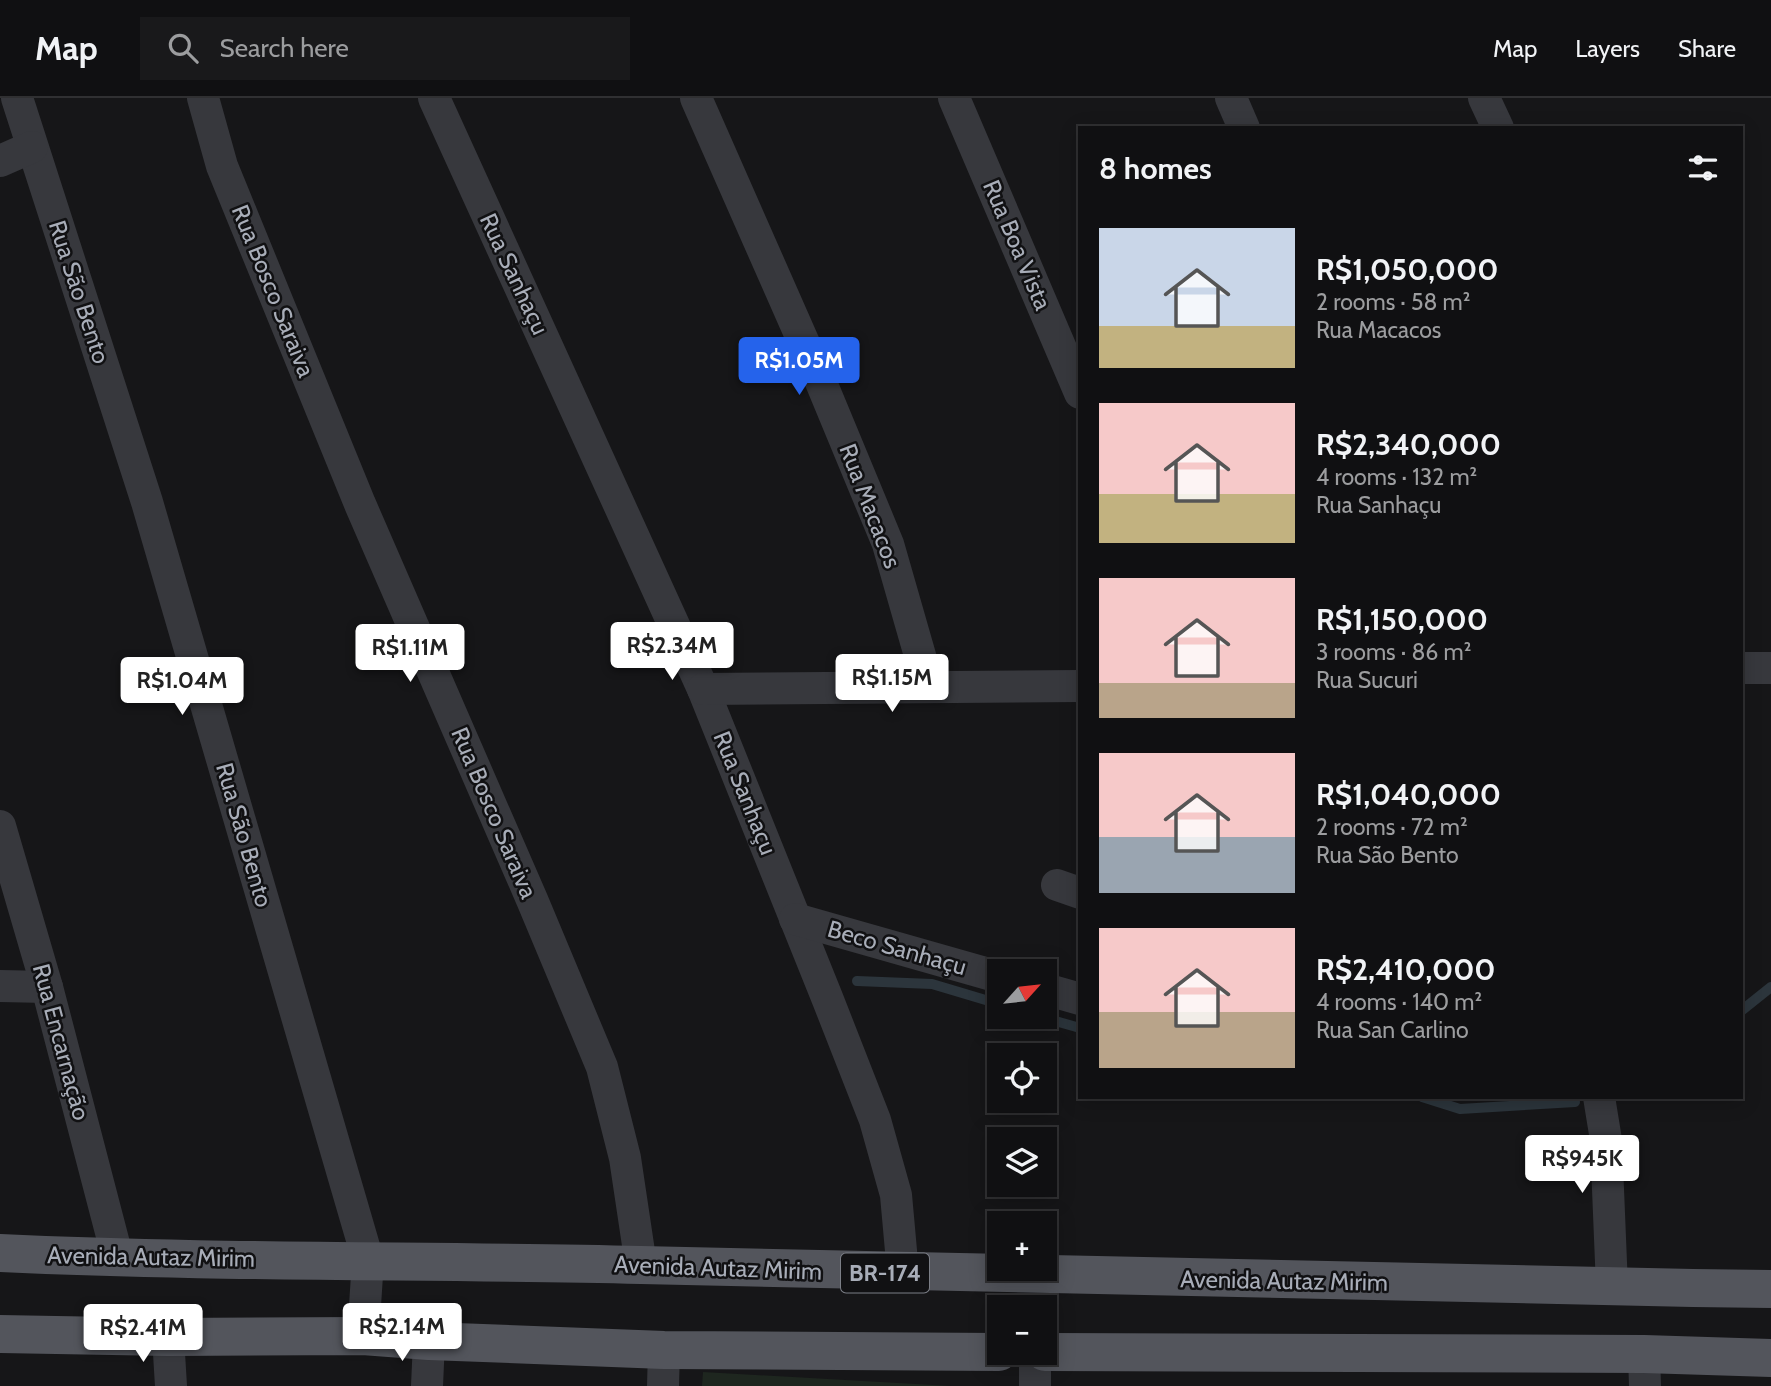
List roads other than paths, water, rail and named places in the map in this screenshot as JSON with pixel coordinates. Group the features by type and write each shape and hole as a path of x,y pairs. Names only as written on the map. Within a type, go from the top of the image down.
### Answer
{"main road":[{"name":"Avenida Autaz Mirim","path":"0,1253 118,1259 368,1260 1771,1289"},
{"path":"0,1334 168,1338 363,1336 663,1368 987,1353"},
{"path":"1057,1352 1645,1370 1771,1358"}],"street":[{"name":"Rua São Bento","path":"17,98 147,502 368,1260 363,1336"},
{"name":"Rua Bosco Saraiva","path":"203,98 222,166 360,504 602,1068 625,1158 641,1265"},
{"name":"Rua Sanhaçu","path":"434,98 704,689 875,1120 896,1195 903,1273"},
{"name":"Rua Macacos","path":"696,98 818,375 888,544 929,687"},
{"name":"Rua Boa Vista","path":"954,98 1078,388"},
{"path":"1231,98 1243,126"},
{"path":"1484,98 1497,126"},
{"path":"0,161 32,148"},
{"path":"1743,668 1771,668"},
{"path":"704,689 1078,686"},
{"name":"Rua Encarnação","path":"0,826 47,987 118,1259"},
{"name":"Beco Sanhaçu","path":"795,919 987,973"},
{"path":"0,986 47,987"},
{"path":"1057,992 1078,998"},
{"path":"1599,1099 1606,1140 1612,1287"},
{"path":"168,1338 171,1386"},
{"path":"427,1386 429,1342"},
{"path":"1035,1365 1035,1386"}],"waterway":[{"path":"857,981 932,984 987,1000"},
{"path":"1743,1009 1771,987"},
{"path":"1057,1022 1078,1027"},
{"path":"1428,1099 1460,1109 1575,1102"}]}
